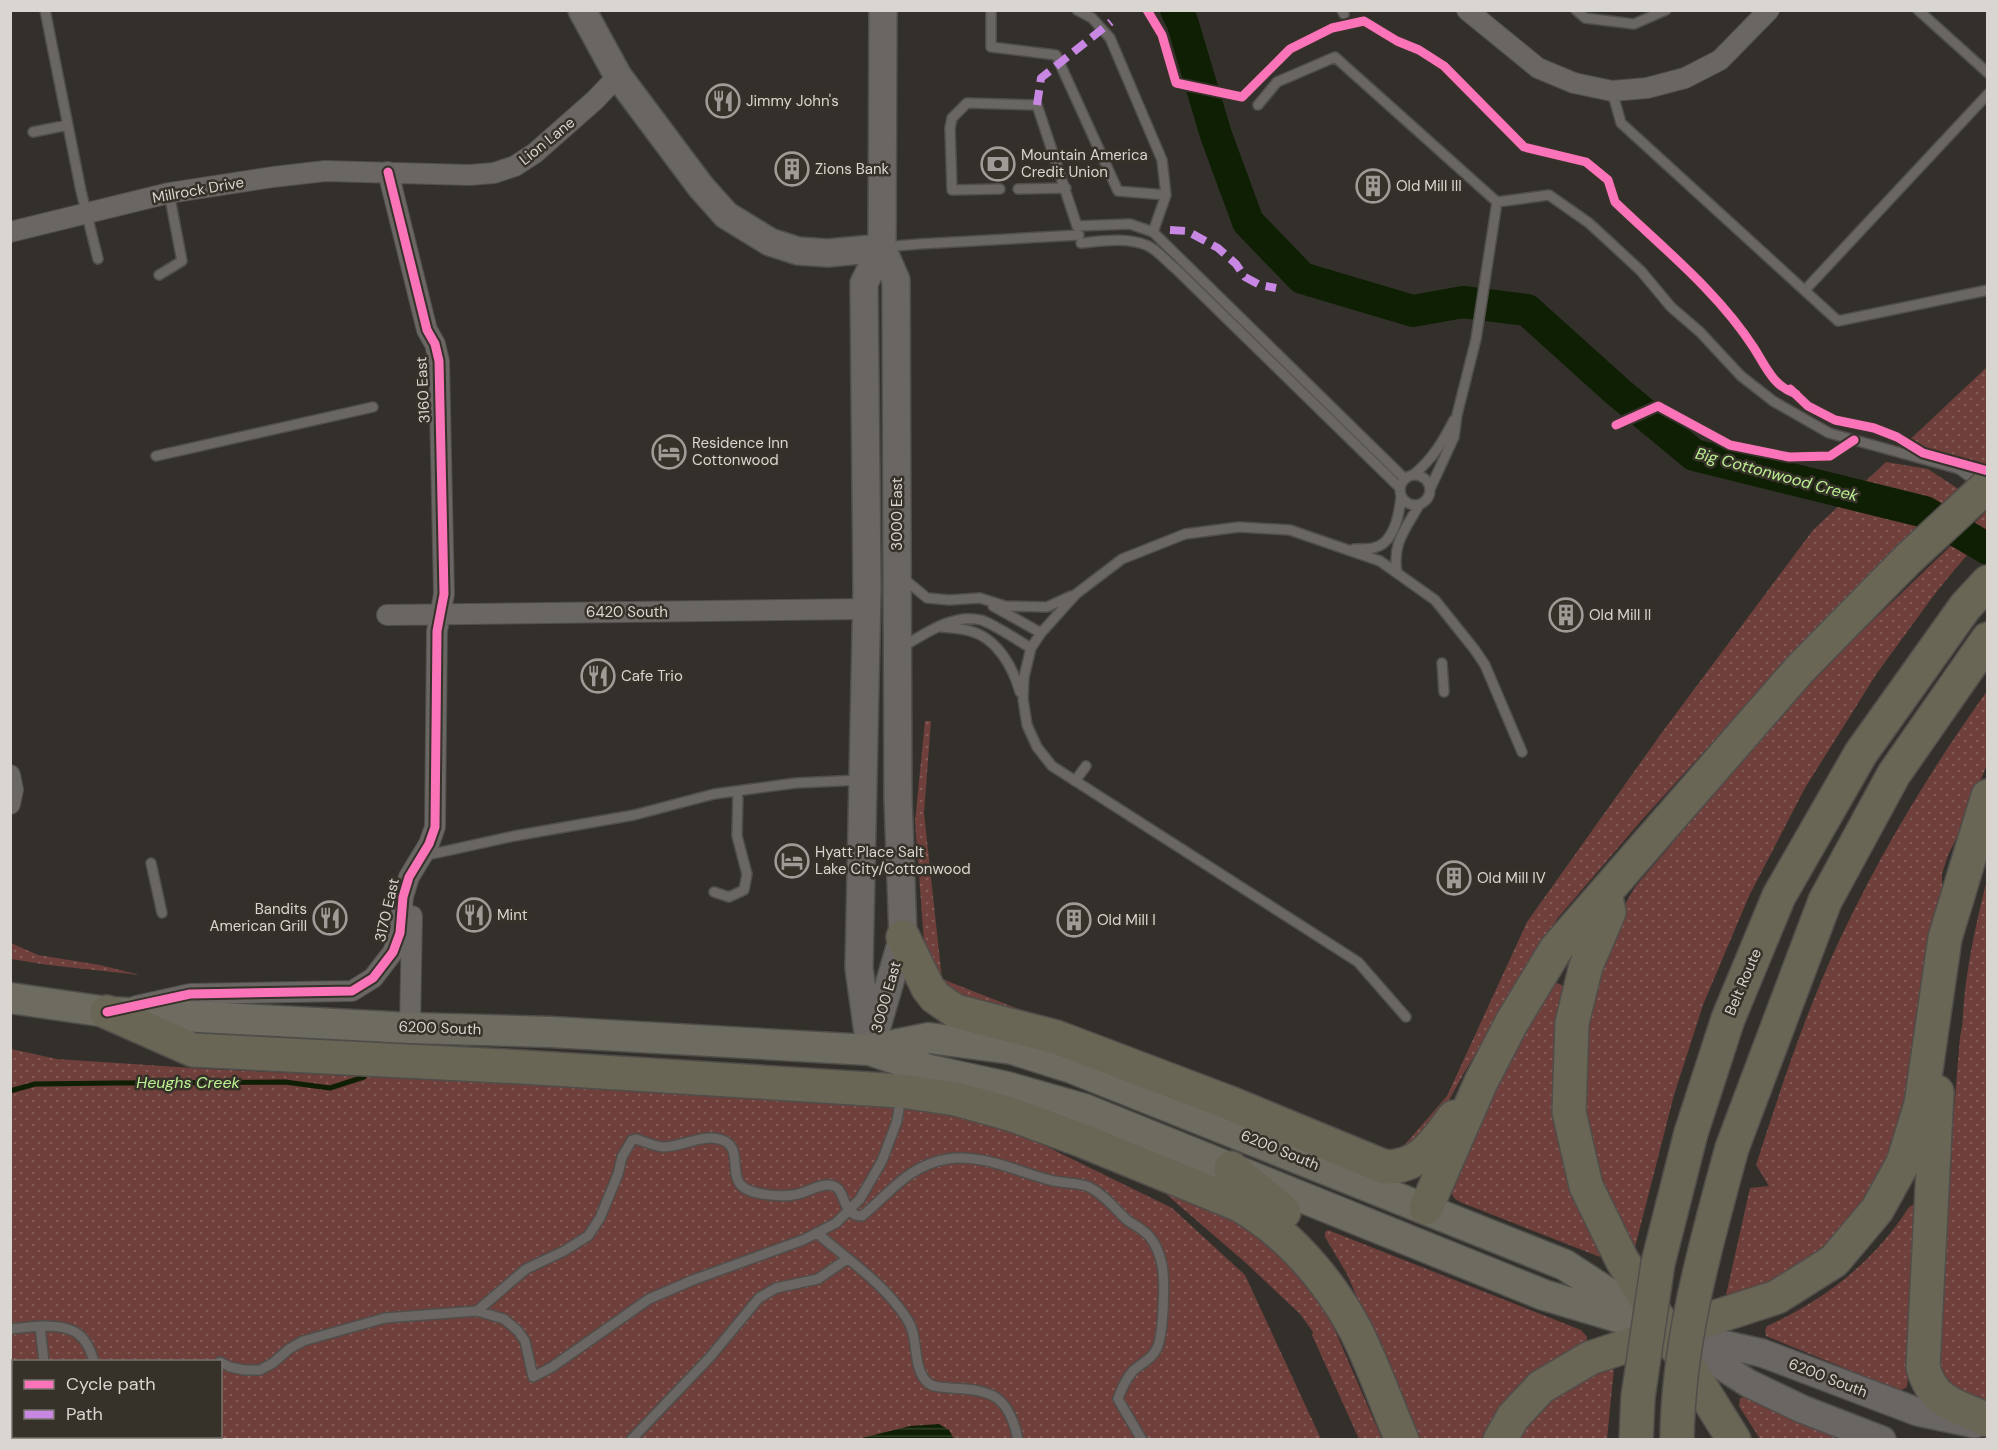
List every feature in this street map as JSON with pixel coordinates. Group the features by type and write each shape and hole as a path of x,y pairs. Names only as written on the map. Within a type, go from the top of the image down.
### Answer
{"highway":[{"path":"1426,1208 1481,1082 1556,948 1800,669 1909,558 1988,485"},
{"name":"Belt Route","path":"1636,1440 1638,1397 1658,1263 1692,1133 1728,1018 1779,896 1861,753 1965,607 1988,582"},
{"path":"1677,1440 1678,1400 1697,1278 1732,1148 1825,901 1894,774 1988,639"},
{"path":"1500,1440 1513,1417 1541,1387 1590,1358 1777,1297 1834,1261 1877,1210 1903,1162 1921,1104 1945,938 1988,796"},
{"path":"1605,893 1609,912 1586,966 1572,1023 1569,1113 1586,1186 1622,1260 1734,1440"},
{"path":"903,937 928,988 935,997 955,1011 1056,1037 1230,1103 1385,1167 1400,1167 1415,1161 1432,1144 1481,1082"},
{"path":"1945,938 1923,1367 1927,1382 1937,1396 1988,1420"},
{"path":"108,1012 192,1050 522,1067 901,1091 956,1099 1010,1114 1081,1140 1240,1205 1260,1217 1296,1248 1316,1270 1354,1329 1402,1440"},
{"path":"1231,1168 1309,1235 1334,1271 1349,1303 1354,1329"}],"main road":[{"path":"582,10 618,76 701,187 726,215 770,242 798,251 828,253 882,248"},
{"name":"3000 East","path":"870,1050 903,937 898,798 896,280 882,248 883,10"},
{"name":"3000 East","path":"870,1050 859,968 866,609 864,283 882,248"},
{"path":"903,937 910,984 925,1007 947,1023 1012,1049"},
{"name":"6200 South","path":"10,998 108,1012 410,1028 551,1032 870,1050 929,1038 1012,1049 1072,1068 1565,1265 1748,1383 1802,1409 1882,1440"},
{"name":"6200 South","path":"870,1050 929,1070 969,1077 1084,1109 1544,1295 1668,1332 1762,1353 1918,1412 1988,1426"}],"street":[{"path":"1467,10 1538,68 1574,83 1612,91 1647,88 1685,78 1720,60 1769,10"},
{"name":"Lion Lane","path":"388,172 470,175 494,173 515,166 535,153 618,76"},
{"name":"Millrock Drive","path":"10,232 169,193 325,171 388,172"},
{"name":"3160 East","path":"388,172 427,330 435,344 439,361 444,594 440,614"},
{"name":"6420 South","path":"387,615 866,609"},
{"name":"3170 East","path":"108,1012 190,994 352,991 373,978 393,952 400,933 403,897 409,877 429,844 435,827 437,631 440,614"},
{"path":"10,775 13,790 10,804"},
{"name":"3170 East","path":"409,877 412,916 410,1028"}],"lane":[{"path":"45,10 86,213 98,259"},
{"path":"991,10 991,47 1056,55 1118,191 1166,195"},
{"path":"1077,10 1092,18 1110,38 1162,160 1166,195 1153,232"},
{"path":"1576,10 1585,18 1634,24 1666,10"},
{"path":"1918,10 1988,73"},
{"path":"1258,105 1277,82 1335,57 1497,202 1549,195 1598,231 1641,271 1671,307 1700,332 1741,376 1773,401 1829,433 1959,469 1988,490"},
{"path":"1612,91 1621,123 1838,321 1988,291"},
{"path":"1805,290 1988,94"},
{"path":"1000,189 952,190 950,128 952,118 967,104 1037,105 1066,188 1079,235"},
{"path":"33,132 68,125"},
{"path":"1018,189 1066,188"},
{"path":"159,275 182,261 169,193"},
{"path":"1397,573 1395,558 1397,544 1419,505 1428,499 1430,489 1454,437 1457,415 1476,339 1497,202"},
{"path":"882,248 1079,235 1130,224 1153,232 1406,480"},
{"path":"1079,235 1130,241 1148,246 1406,480"},
{"path":"156,456 373,407"},
{"path":"1347,550 1375,548 1389,539 1400,513 1401,497 1406,480 1427,464 1441,445 1457,415"},
{"path":"1406,480 1423,477 1430,489"},
{"path":"1401,497 1409,504 1419,505"},
{"path":"1023,699 1023,677 1031,648 1041,633 1076,594 1122,559 1185,534 1239,527 1290,530 1380,561 1435,600 1485,665 1522,752"},
{"path":"897,573 927,598 949,600 980,598 1005,606 1047,607 1076,594"},
{"path":"980,598 1041,633"},
{"path":"898,650 938,627 960,618 981,620 1031,648"},
{"path":"938,627 971,631 997,647 1015,674 1023,699 1027,724 1037,747 1052,766 1358,962 1406,1017"},
{"path":"1442,663 1444,692"},
{"path":"1075,781 1086,766"},
{"path":"420,857 514,836 634,814 714,794 796,783 863,780"},
{"path":"714,891 729,897 744,890 747,874 737,836 738,791"},
{"path":"151,863 162,913"},
{"path":"222,1363 244,1370 260,1370 273,1363 289,1348 303,1341 385,1318 477,1311 504,1319 518,1331 525,1341 533,1377 552,1367 649,1299 693,1280 803,1240 836,1223 860,1199 882,1161 897,1121 901,1091"},
{"path":"477,1311 526,1269 564,1251 588,1236 600,1218 618,1174 622,1157 632,1140 636,1139 661,1147 711,1138 722,1140 729,1144 733,1151 739,1183 746,1189 765,1194 794,1195 832,1185 838,1189 848,1211 862,1216 912,1171 948,1159 993,1162 1052,1180 1088,1185 1129,1221 1148,1234 1156,1246 1162,1264 1163,1314 1157,1349 1149,1359 1133,1371 1121,1389 1118,1400 1142,1440"},
{"path":"818,1233 870,1276 891,1297 909,1321 922,1376 931,1385 983,1390 996,1396 1006,1406 1018,1440"},
{"path":"631,1440 711,1356 759,1298 776,1288 818,1279 847,1259"},
{"path":"40,1326 44,1360"},
{"path":"10,1329 57,1326 79,1332 87,1343 93,1360"}],"shaded area":[{"path":"1987,367 1987,464 1979,472 1918,455 1903,446"},
{"path":"1886,462 1928,469 1960,490 1875,571 1720,734 1557,919 1464,1073 1432,1131 1397,1158 951,999 926,968 915,822 925,721 931,721 924,813 942,979 1395,1156 1447,1096 1527,922 1663,731 1813,530"},
{"path":"1987,511 1987,531 1937,591 1877,673 1805,788 1749,896 1703,1005 1674,1095 1633,1255 1619,1233 1584,1133 1581,1032 1618,916 1635,887 1812,682"},
{"path":"1987,691 1987,764 1942,874 1942,892 1917,1042 1892,1168 1814,1263 1724,1304 1750,1188 1769,1186 1756,1165 1818,988 1863,892 1901,823"},
{"path":"1987,880 1987,1410 1940,1386 1936,1330 1964,1000 1973,940"},
{"path":"11,943 38,955 100,965 140,975 11,959"},
{"path":"1557,983 1562,985 1564,990 1603,1253 1600,1257 1460,1202 1451,1192 1497,1081 1551,986"},
{"path":"11,1049 57,1059 208,1069 864,1101 915,1110 929,1104 944,1105 1018,1125 1230,1210 1276,1241 1295,1258 1321,1298 1382,1439 1359,1439 1312,1335 1313,1332 1300,1314 1247,1264 1159,1188 1019,1133 1172,1208 1245,1275 1321,1439 11,1440"},
{"path":"1916,1203 1924,1211 1907,1387 1901,1390 1896,1389 1766,1336 1767,1326 1829,1291 1864,1262 1895,1227 1909,1207"},
{"path":"1328,1230 1581,1330 1587,1337 1587,1343 1486,1439 1417,1439 1347,1274 1325,1237 1325,1232"},
{"path":"1615,1358 1607,1439 1511,1440 1533,1411"},
{"path":"1745,1397 1855,1439 1760,1439 1739,1406 1740,1398"},
{"path":"939,1424 949,1430 954,1439 858,1439 910,1426"}],"waterway":[{"name":"Big Cottonwood Creek","path":"1176,10 1182,21 1216,135 1248,222 1302,278 1413,311 1463,302 1527,310 1618,392 1694,455 1925,512 1988,549"},
{"name":"Heughs Creek","path":"10,1091 35,1084 116,1083 285,1082 330,1088 364,1077"}],"marked path":[{"path":"1037,105 1041,78 1111,22"},
{"path":"1170,230 1187,231 1218,248 1236,264 1245,277 1260,285 1276,288"}],"cycle path":[{"path":"1147,10 1162,35 1176,83 1242,97 1290,49 1332,28 1364,21 1397,41 1419,50 1444,66 1524,147 1586,162 1608,180 1615,202 1707,289 1740,328 1776,381 1788,391 1796,394"},
{"path":"107,1012 190,994 352,991 373,978 393,952 400,933 403,897 409,877 429,844 435,827 437,631 444,594 439,361 435,344 427,330 388,172"},
{"path":"1790,389 1808,406 1835,420 1874,428 1897,437 1923,453 1988,471"},
{"path":"1616,425 1658,406 1730,445 1789,457 1830,456 1854,440"}],"place":[{"name":"Jimmy John's","path":"723,101"},
{"name":"Mountain America Credit Union","path":"998,164"},
{"name":"Zions Bank","path":"792,169"},
{"name":"Old Mill III","path":"1373,186"},
{"name":"Residence Inn Cottonwood","path":"669,452"},
{"name":"Old Mill II","path":"1566,615"},
{"name":"Cafe Trio","path":"598,676"},
{"name":"Hyatt Place Salt Lake City/Cottonwood","path":"792,861"},
{"name":"Old Mill IV","path":"1454,878"},
{"name":"Mint","path":"474,915"},
{"name":"Bandits American Grill","path":"330,918"},
{"name":"Old Mill I","path":"1074,920"}]}
